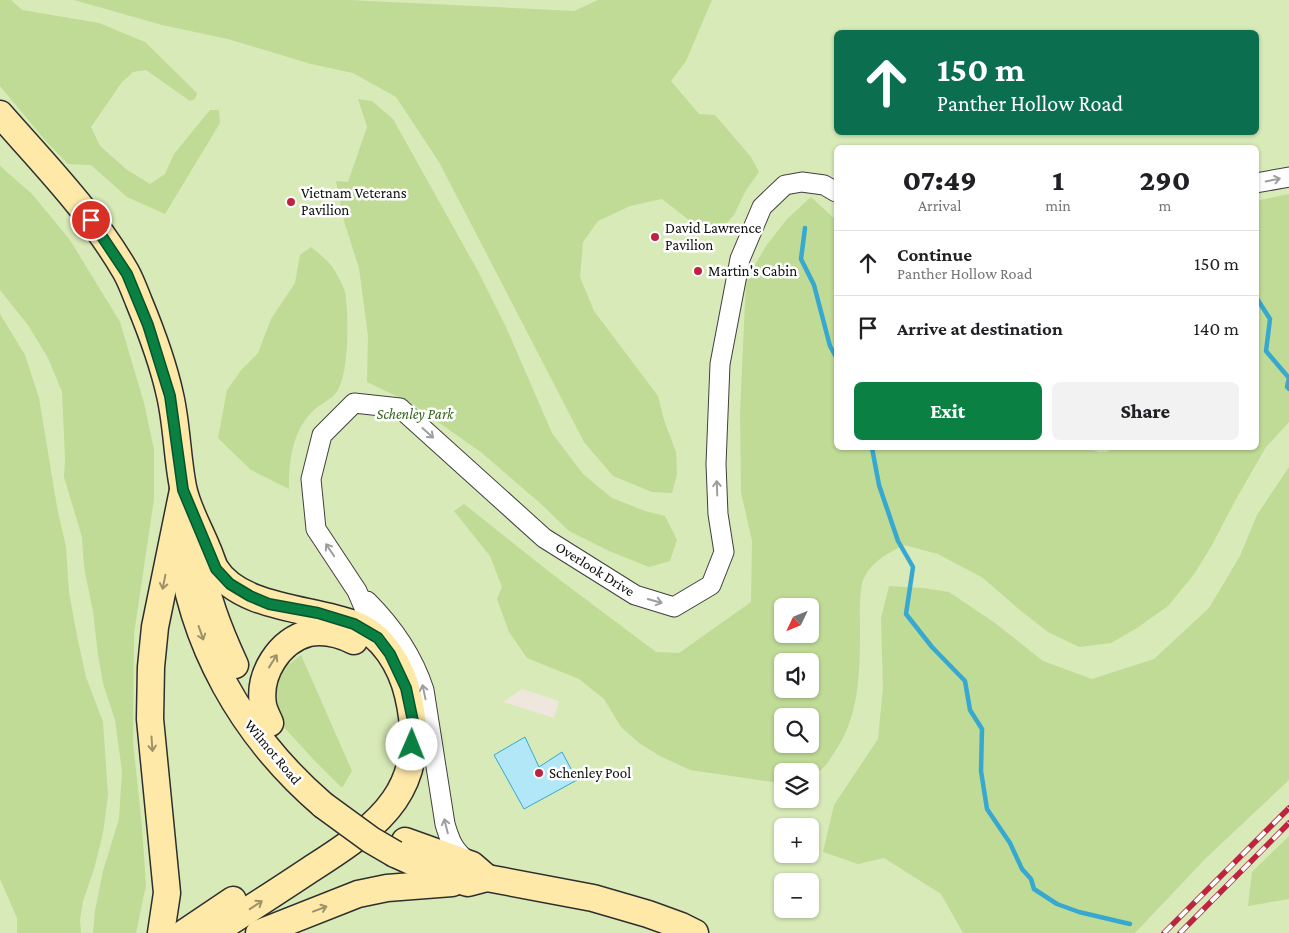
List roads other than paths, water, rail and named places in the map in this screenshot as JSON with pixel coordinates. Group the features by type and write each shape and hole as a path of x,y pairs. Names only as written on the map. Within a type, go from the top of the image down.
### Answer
{"main road":[{"path":"0,114 91,220 127,274 148,325 170,396 187,520 216,569 230,584 250,596 269,604 318,613 354,624 378,638 400,671 412,709 414,726 410,766 399,792 381,818 344,848 219,928 199,931"},
{"path":"161,933 166,892 150,719 151,667 156,627 187,520"},
{"name":"Wilmot Road","path":"187,520 223,639 249,691 270,723 306,767 328,799"},
{"name":"Wilmot Road","path":"187,520 182,559 192,604 203,638 219,675 238,709 259,738 288,772 328,799 355,810 400,848 476,876 593,898 648,914 681,926 694,933"},
{"path":"199,931 352,825 376,801 392,771 399,736 397,713 388,681 368,652 356,642 343,636 330,633 312,633 295,639 278,653 270,664 264,684 263,706 270,723"},
{"path":"259,933 358,894 387,888 430,884 476,876"},
{"path":"166,892 175,907 199,931"}],"street":[{"path":"1259,182 1289,177"},
{"name":"Overlook Drive","path":"378,638 357,591 316,529 311,479 322,435 354,403 400,408 544,538 635,595 674,607 712,585 724,552 718,514 716,464 720,364 740,260 762,207 785,185 802,182 824,185 834,191"},
{"name":"Overlook Drive","path":"357,591 375,608 397,637 418,670 424,690 445,824 450,842 476,876"}],"water":[{"name":"Schenley Pool","path":"525,737 539,767 562,752 577,780 524,809 494,755"}],"waterway":[{"path":"805,228 801,259 814,285 830,346 834,353"},
{"path":"1259,302 1270,319 1266,351 1289,378 1287,387 1289,389"},
{"path":"872,450 879,485 898,541 913,567 906,614 932,647 965,681 970,710 982,729 981,771 987,809 1010,843 1022,869 1031,879 1034,889 1057,904 1079,912 1130,924"}],"railway":[{"path":"1164,933 1289,808"},
{"path":"1180,933 1289,823"}],"place":[{"name":"Vietnam Veterans Pavilion","path":"291,202"},
{"name":"David Lawrence Pavilion","path":"655,237"},
{"name":"Martin's Cabin","path":"698,271"},
{"name":"Schenley Pool","path":"539,773"}],"park label":[{"name":"Schenley Park","path":"415,414"}]}
